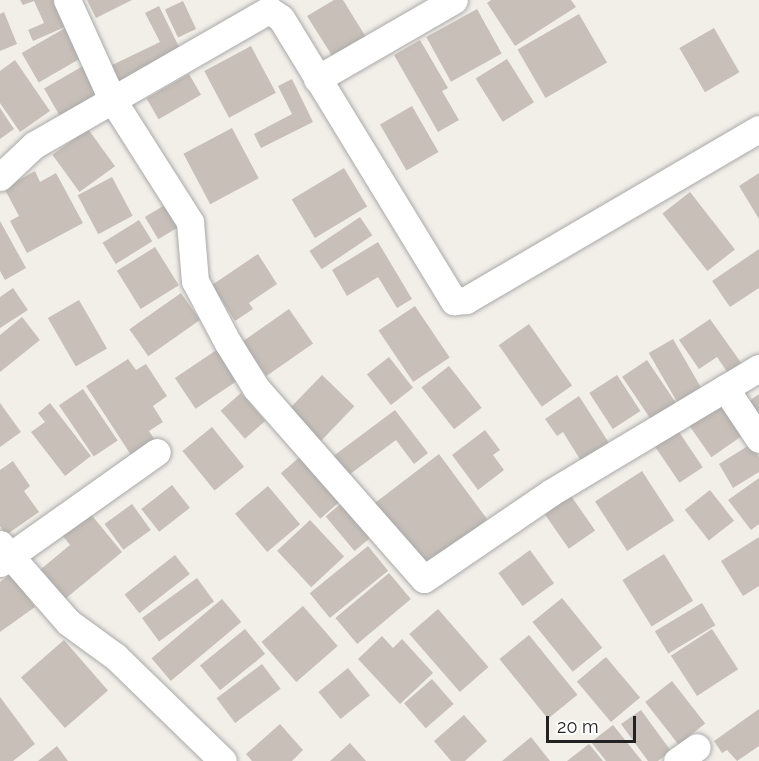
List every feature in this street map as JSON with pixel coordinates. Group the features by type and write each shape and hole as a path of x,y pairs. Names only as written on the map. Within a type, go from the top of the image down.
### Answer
{"street":[{"path":"67,0 112,99 190,222 195,281 256,388 424,579 550,493 759,368"},
{"path":"317,79 454,0"},
{"path":"0,177 34,145 269,10 280,18 454,301 466,300 759,129"},
{"path":"725,388 759,439"},
{"path":"157,452 3,554 68,622 116,657 223,761"}],"building":[{"path":"20,0 54,0 65,27 33,41 28,30 44,23 34,1 23,5"},
{"path":"87,0 132,0 96,18"},
{"path":"334,0 343,0 369,42 336,62 307,16"},
{"path":"491,0 571,0 576,7 515,46 487,3"},
{"path":"183,1 196,29 178,38 165,9"},
{"path":"159,6 181,51 116,83 108,67 160,42 145,13"},
{"path":"477,9 502,54 451,82 426,37"},
{"path":"4,12 17,44 0,51 0,14"},
{"path":"579,14 607,62 546,98 518,50"},
{"path":"65,28 82,57 39,82 22,53"},
{"path":"714,28 740,72 705,92 679,48"},
{"path":"420,40 448,88 442,91 459,120 438,132 394,55"},
{"path":"251,46 276,93 229,118 204,71"},
{"path":"507,59 534,102 503,122 476,79"},
{"path":"15,60 50,111 20,132 0,103 0,71"},
{"path":"83,66 101,97 62,120 44,88"},
{"path":"189,74 201,95 159,119 147,98"},
{"path":"292,79 313,122 261,148 254,134 292,114 278,86"},
{"path":"412,106 438,152 406,170 380,124"},
{"path":"0,108 14,129 0,139"},
{"path":"232,128 259,178 210,204 183,154"},
{"path":"88,129 115,166 79,192 52,155"},
{"path":"344,168 367,207 315,238 292,199"},
{"path":"35,171 40,182 56,173 83,223 27,253 10,221 19,216 4,188"},
{"path":"759,173 759,219 739,186"},
{"path":"112,177 133,216 98,234 78,195"},
{"path":"690,192 735,250 707,271 662,214"},
{"path":"168,203 181,225 158,239 145,217"},
{"path":"360,217 372,235 322,269 309,251"},
{"path":"139,220 152,241 116,264 103,243"},
{"path":"0,221 26,268 5,280 0,271"},
{"path":"378,242 412,299 397,308 378,277 347,296 332,270"},
{"path":"155,247 179,285 141,309 117,271"},
{"path":"759,249 759,288 730,307 712,281"},
{"path":"258,254 277,284 249,303 253,309 235,321 212,285"},
{"path":"13,288 28,310 0,328 0,297"},
{"path":"181,293 200,320 148,356 129,329"},
{"path":"79,300 107,348 76,366 48,318"},
{"path":"415,306 450,357 413,382 379,331"},
{"path":"289,309 313,343 266,376 242,342"},
{"path":"22,317 40,340 0,372 0,335"},
{"path":"710,319 742,364 728,373 717,357 699,369 679,340"},
{"path":"529,324 572,385 542,407 499,345"},
{"path":"673,339 701,387 677,401 649,353"},
{"path":"218,349 239,380 196,409 175,378"},
{"path":"389,357 413,388 391,405 367,374"},
{"path":"128,359 136,370 146,364 167,396 153,406 163,422 149,431 157,443 133,458 86,386"},
{"path":"647,360 677,405 652,422 622,377"},
{"path":"449,366 482,408 454,429 421,388"},
{"path":"322,375 354,406 320,442 288,410"},
{"path":"617,375 640,411 613,429 589,393"},
{"path":"83,389 118,440 94,457 59,405"},
{"path":"241,393 265,421 245,439 221,411"},
{"path":"759,394 759,425 745,404"},
{"path":"579,396 609,443 581,461 563,432 557,436 545,419"},
{"path":"724,402 746,433 711,457 690,426"},
{"path":"0,403 21,432 0,447"},
{"path":"50,403 91,456 65,476 31,432 45,422 38,413"},
{"path":"395,410 428,453 414,464 396,440 342,480 328,460"},
{"path":"212,427 244,467 215,491 182,451"},
{"path":"677,429 703,467 680,483 654,445"},
{"path":"485,430 500,450 493,455 504,470 478,490 452,455"},
{"path":"751,444 759,457 759,472 733,488 719,464"},
{"path":"439,454 487,519 431,566 371,506"},
{"path":"302,455 341,500 320,519 281,473"},
{"path":"13,461 30,486 24,491 39,512 6,535 0,526 0,470"},
{"path":"642,471 674,520 627,551 595,501"},
{"path":"759,478 759,524 751,530 728,500"},
{"path":"172,485 190,508 159,532 141,509"},
{"path":"268,486 300,524 267,552 235,514"},
{"path":"710,490 734,521 709,540 685,510"},
{"path":"571,496 595,530 569,549 545,514"},
{"path":"344,501 373,535 355,551 326,516"},
{"path":"132,504 151,530 123,550 104,524"},
{"path":"89,512 122,552 59,604 35,574 70,545 62,535"},
{"path":"310,520 344,557 311,587 277,551"},
{"path":"759,537 759,586 743,596 721,561"},
{"path":"368,546 388,571 330,618 310,593"},
{"path":"530,550 554,583 523,606 498,573"},
{"path":"664,554 693,601 652,627 622,580"},
{"path":"175,555 190,574 139,613 125,594"},
{"path":"389,573 411,599 357,644 335,618"},
{"path":"11,574 35,607 0,632 0,582"},
{"path":"197,578 214,601 159,641 142,618"},
{"path":"562,598 602,648 573,672 532,622"},
{"path":"222,599 241,622 171,681 152,658"},
{"path":"702,603 715,625 668,654 655,631"},
{"path":"303,606 338,646 296,682 261,642"},
{"path":"438,609 489,667 460,692 409,634"},
{"path":"245,629 265,654 220,690 200,666"},
{"path":"712,629 738,669 697,696 671,656"},
{"path":"529,635 577,695 548,719 499,659"},
{"path":"382,636 393,648 402,639 433,673 400,704 358,659"},
{"path":"64,640 108,691 65,728 21,677"},
{"path":"606,657 640,698 611,722 577,681"},
{"path":"262,664 281,689 235,723 216,698"},
{"path":"348,668 370,695 340,719 318,692"},
{"path":"432,679 454,704 426,728 404,703"},
{"path":"672,681 705,724 678,744 645,702"},
{"path":"0,697 35,744 13,761 0,761"},
{"path":"759,709 759,746 737,761 727,750 722,753 714,741"},
{"path":"641,710 671,751 658,761 648,761 621,724"},
{"path":"464,715 487,741 465,761 451,761 434,741"},
{"path":"280,724 303,750 292,761 252,761 246,754"},
{"path":"613,725 642,761 606,761 591,742"},
{"path":"531,737 550,761 502,761"},
{"path":"350,743 366,761 330,761"},
{"path":"589,744 603,761 567,761"},
{"path":"57,746 68,761 38,761"}]}
